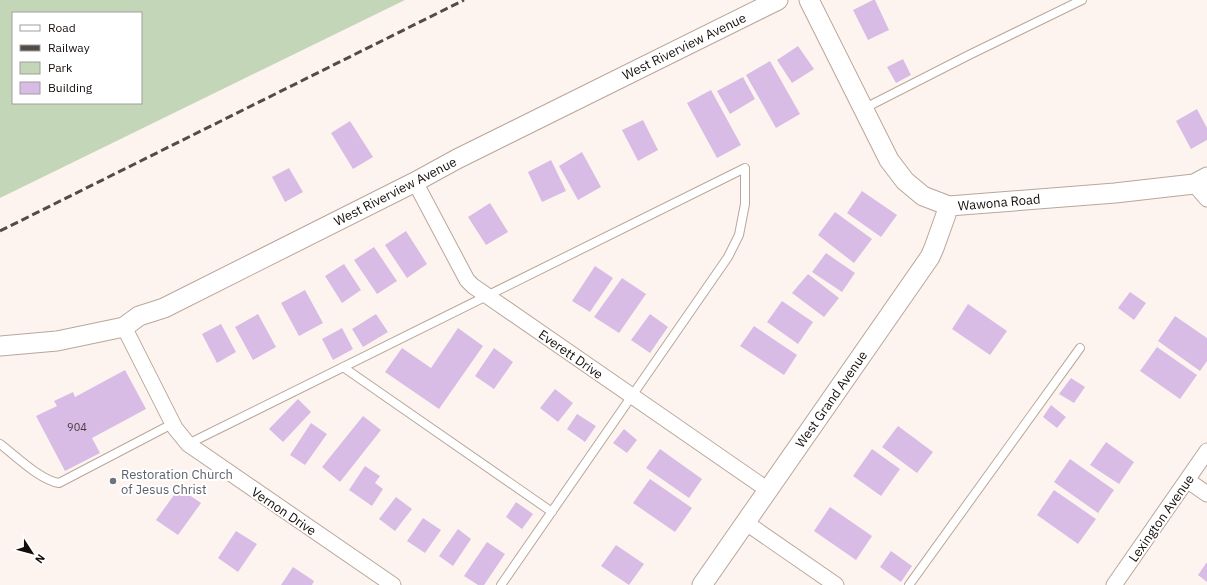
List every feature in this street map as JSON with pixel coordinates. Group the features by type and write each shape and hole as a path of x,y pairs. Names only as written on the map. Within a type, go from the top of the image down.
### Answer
{"street":[{"name":"West Riverview Avenue","path":"0,346 57,341 124,327 139,316 164,308 415,182 457,159 778,0"},
{"name":"Wawona Road","path":"809,0 889,160 896,172 905,182 923,196 949,206 1115,193 1200,180"},
{"path":"1200,180 1207,198"},
{"name":"Everett Drive","path":"415,182 467,280 473,286 768,490"},
{"name":"West Grand Avenue","path":"702,585 930,257 949,206"},
{"name":"Vernon Drive","path":"124,327 172,424 188,444 393,585"},
{"name":"Lexington Avenue","path":"1114,585 1187,480 1205,457"},
{"path":"1187,480 1207,494"},
{"path":"745,522 836,585"}],"lane":[{"path":"863,109 1082,0"},
{"path":"188,444 745,168 745,204 739,235 728,257 501,585"},
{"path":"909,585 1080,348"},
{"path":"343,367 552,512"},
{"path":"0,444 50,482 59,483 172,424"}],"green space":[{"path":"0,0 405,0 0,198"}],"building":[{"path":"875,0 889,30 868,40 853,10"},
{"path":"798,46 814,69 792,83 777,60"},
{"path":"903,59 911,75 896,83 887,67"},
{"path":"770,61 800,114 776,128 746,75"},
{"path":"743,77 755,99 730,114 717,91"},
{"path":"711,90 741,145 717,158 687,103"},
{"path":"1197,109 1207,128 1207,140 1191,149 1176,121"},
{"path":"643,120 658,150 638,161 622,130"},
{"path":"350,121 373,157 353,169 331,133"},
{"path":"582,152 601,187 578,200 559,166"},
{"path":"551,160 566,191 542,202 528,172"},
{"path":"289,168 303,192 285,202 272,177"},
{"path":"862,191 897,215 881,237 847,213"},
{"path":"490,203 508,232 486,245 468,217"},
{"path":"835,212 872,239 854,263 818,235"},
{"path":"406,231 427,264 407,278 385,245"},
{"path":"374,247 397,281 377,294 354,260"},
{"path":"826,253 855,273 842,292 812,272"},
{"path":"344,264 361,290 342,303 325,276"},
{"path":"595,266 613,278 590,312 572,301"},
{"path":"808,274 839,298 824,317 792,293"},
{"path":"622,278 646,294 619,333 594,317"},
{"path":"305,290 323,323 299,336 281,303"},
{"path":"1130,292 1146,303 1134,320 1118,308"},
{"path":"782,301 813,322 798,344 767,322"},
{"path":"968,304 1007,331 990,355 952,329"},
{"path":"258,314 276,347 253,360 235,327"},
{"path":"376,314 388,332 363,347 352,329"},
{"path":"650,314 668,327 650,353 631,340"},
{"path":"1175,316 1207,338 1207,361 1200,371 1158,341"},
{"path":"221,324 236,352 217,363 202,334"},
{"path":"754,326 797,355 784,375 740,346"},
{"path":"342,328 353,349 333,360 322,339"},
{"path":"458,328 483,346 439,409 385,372 402,348 431,368"},
{"path":"1157,347 1197,375 1180,399 1140,371"},
{"path":"494,348 513,362 494,389 475,376"},
{"path":"125,370 146,409 92,438 100,453 65,471 36,416 57,406 54,401 73,392 75,397"},
{"path":"1071,378 1085,387 1074,403 1059,394"},
{"path":"555,389 573,403 558,422 540,408"},
{"path":"298,399 311,412 283,442 269,429"},
{"path":"1051,405 1066,417 1057,428 1043,417"},
{"path":"577,414 596,426 585,442 567,429"},
{"path":"363,416 381,430 340,482 322,467"},
{"path":"311,423 327,434 305,465 290,455"},
{"path":"898,426 933,452 917,473 882,447"},
{"path":"624,429 637,440 627,453 613,443"},
{"path":"1106,442 1134,462 1119,484 1090,465"},
{"path":"660,449 702,479 689,498 646,468"},
{"path":"872,449 900,469 881,496 853,476"},
{"path":"1070,459 1114,490 1098,513 1054,482"},
{"path":"365,466 380,476 375,483 383,489 372,506 349,490"},
{"path":"650,479 692,508 675,532 633,503"},
{"path":"179,488 201,503 178,535 156,520"},
{"path":"1054,490 1096,519 1078,544 1037,515"},
{"path":"396,497 412,509 395,531 379,519"},
{"path":"516,502 533,514 522,529 506,517"},
{"path":"830,507 872,536 856,560 814,531"},
{"path":"423,518 441,530 425,553 407,541"},
{"path":"458,529 471,539 453,566 439,556"},
{"path":"236,531 257,544 238,572 218,558"},
{"path":"487,542 505,554 484,585 478,585 464,576"},
{"path":"616,545 644,564 629,585 601,566"},
{"path":"891,551 912,566 901,582 880,567"},
{"path":"1207,562 1207,582 1198,575"},
{"path":"293,567 314,581 312,585 281,585"}],"railway":[{"path":"0,231 464,0"}],"place":[{"name":"Restoration Church of Jesus Christ","path":"113,481"}]}
